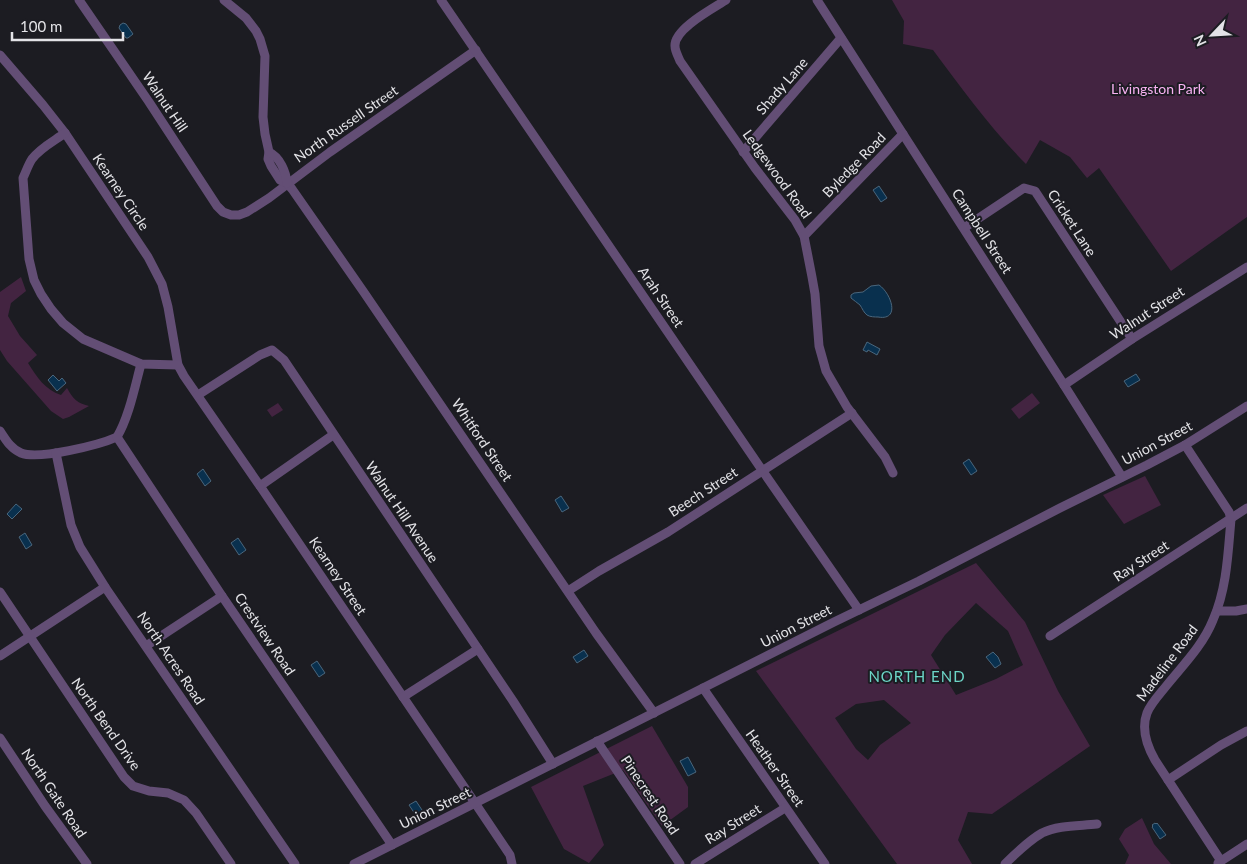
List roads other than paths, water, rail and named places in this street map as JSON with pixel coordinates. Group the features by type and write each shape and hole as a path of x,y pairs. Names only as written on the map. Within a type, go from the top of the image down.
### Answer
{"street":[{"name":"Walnut Hill","path":"79,0 217,206 223,212 231,215"},
{"name":"Whitford Street","path":"224,0 246,18 256,31 263,47 265,64 263,117 270,152 268,159 271,166 280,180 287,183 363,290 596,633 654,713"},
{"name":"Arah Street","path":"441,0 859,610"},
{"name":"Ledgewood Road","path":"726,0 683,29 677,36 675,44 676,53 743,152 795,220 804,236 815,294 818,337 823,363 852,413 885,457 893,473"},
{"name":"Campbell Street","path":"817,0 1122,477"},
{"name":"Shady Lane","path":"743,152 841,38"},
{"name":"North Russell Street","path":"231,215 247,212 269,198 338,146 476,50"},
{"name":"Kearney Circle","path":"0,55 65,133 148,257 162,284 178,365"},
{"path":"65,133 32,159 23,178 29,259 34,280 41,294 63,324 83,339 141,364 178,365"},
{"name":"Byledge Road","path":"804,236 903,134"},
{"name":"Cricket Lane","path":"964,228 1024,188 1035,192 1132,339"},
{"name":"Walnut Street","path":"1064,385 1132,339 1247,267"},
{"name":"Walnut Hill Avenue","path":"198,395 260,355 272,350 284,360 513,701 553,764"},
{"path":"0,431 15,450 32,456 95,445 117,437 126,415 141,364"},
{"name":"Kearney Street","path":"178,365 476,804 510,855 512,864"},
{"name":"Union Street","path":"354,864 1186,445 1247,406"},
{"name":"Beech Street","path":"568,591 607,566 668,532 852,413"},
{"path":"260,486 333,435"},
{"name":"Crestview Road","path":"117,437 222,596 392,845"},
{"path":"1186,445 1227,507 1231,518"},
{"name":"North Acres Road","path":"56,453 72,525 80,547 105,587 295,864"},
{"name":"Ray Street","path":"1050,636 1247,508"},
{"name":"Madeline Road","path":"1219,863 1150,753 1146,741 1145,722 1149,708 1206,637 1217,611 1222,595 1231,518"},
{"path":"0,656 105,587"},
{"name":"North Bend Drive","path":"0,592 124,777 133,786 149,791 168,793 184,800 196,813 231,864"},
{"path":"146,646 222,596"},
{"path":"1217,611 1247,609"},
{"path":"403,697 478,649"},
{"name":"Heather Street","path":"703,688 825,864"},
{"path":"1168,780 1247,731"},
{"name":"North Gate Road","path":"0,738 45,806 87,864"},
{"name":"Pinecrest Road","path":"598,741 680,864"},
{"name":"Ray Street","path":"696,864 786,808"},
{"path":"1005,864 1019,850 1042,833 1060,828 1097,824"},
{"path":"1219,863 1247,844"}],"water":[{"path":"123,23 126,24 133,34 128,38 119,28"},
{"path":"879,186 887,198 881,202 873,190"},
{"path":"879,285 890,300 892,311 890,315 885,317 872,317 864,312 860,305 851,298 851,295 863,292 871,286"},
{"path":"867,342 880,349 877,355 868,350 867,352 863,350"},
{"path":"1136,374 1140,380 1128,387 1124,381"},
{"path":"53,375 59,381 62,378 66,383 57,391 48,380"},
{"path":"969,459 977,471 971,475 963,463"},
{"path":"203,469 211,481 205,486 197,474"},
{"path":"561,496 569,508 562,512 555,500"},
{"path":"16,504 22,509 12,519 7,514"},
{"path":"25,533 32,545 26,549 19,537"},
{"path":"238,538 246,550 239,555 231,543"},
{"path":"584,650 588,656 577,663 573,657"},
{"path":"993,652 1001,664 995,668 986,657"},
{"path":"317,661 325,673 319,677 311,665"},
{"path":"688,757 696,772 688,776 680,761"},
{"path":"416,801 424,813 417,817 409,805"},
{"path":"1155,823 1166,835 1160,839 1152,827"}],"district":[{"name":"NORTH END","path":"917,677"}],"park label":[{"name":"Livingston Park","path":"1158,89"}]}
